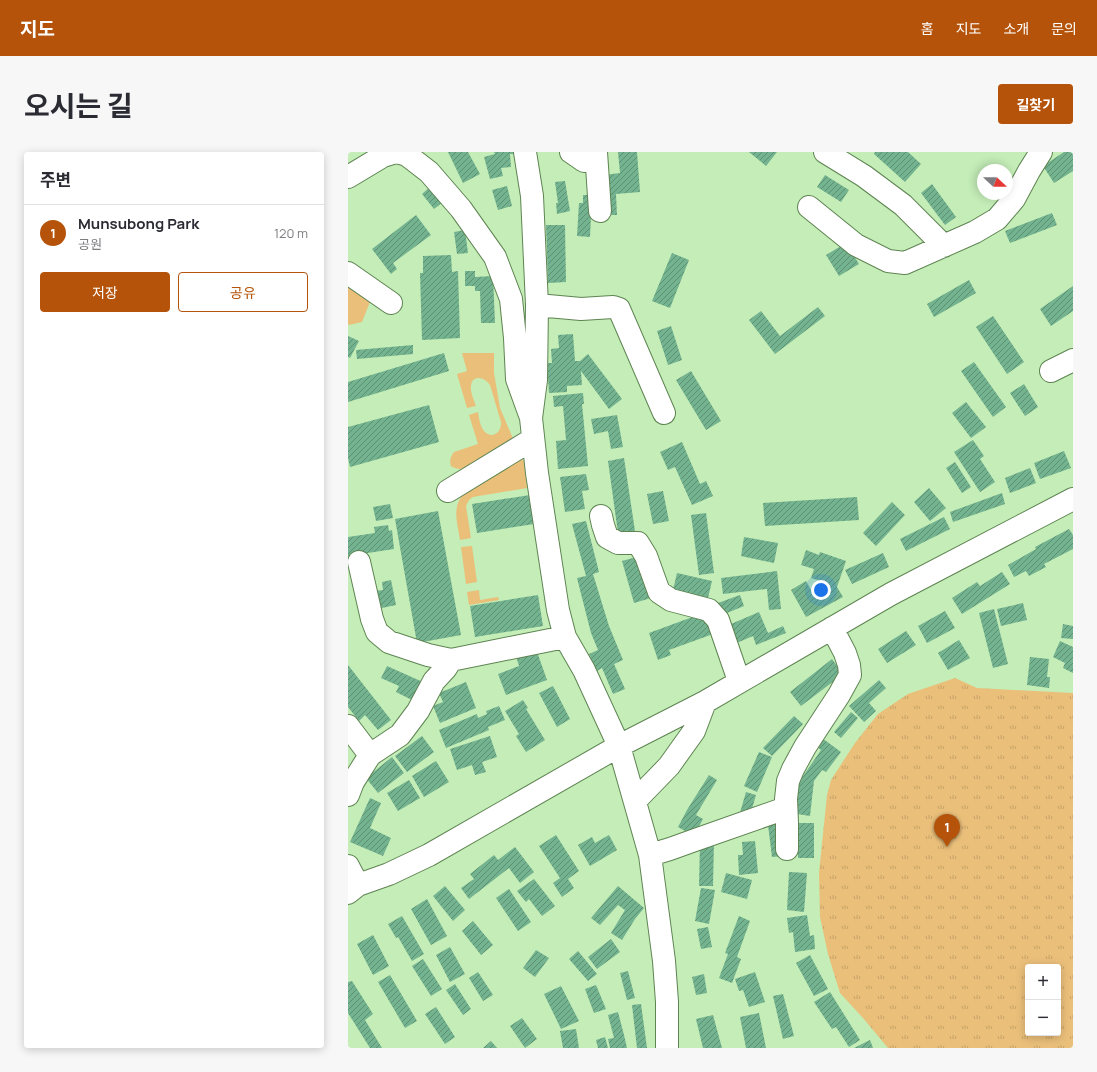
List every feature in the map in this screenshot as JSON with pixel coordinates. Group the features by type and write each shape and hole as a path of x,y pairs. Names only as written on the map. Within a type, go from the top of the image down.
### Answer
{"street":[{"path":"348,178 383,156 396,152 407,155 429,172 461,208 495,257 511,299 517,379 531,418"},
{"path":"525,152 532,196 537,305 536,380 531,418 537,473 558,610 565,637 584,670 619,746 650,855 664,961 667,1002 667,1048"},
{"path":"571,152 584,161 596,157 600,211"},
{"path":"824,152 864,176 903,205 944,246"},
{"path":"809,207 856,245 888,261 905,263 975,232 997,219 1014,199 1041,152"},
{"path":"348,273 391,302"},
{"path":"537,305 581,309 613,307 619,309 664,413"},
{"path":"1051,371 1073,360"},
{"path":"448,491 533,440"},
{"path":"351,881 389,874 428,855 619,746 705,702 891,594 1073,499"},
{"path":"601,516 607,537 618,543 638,543 646,556 659,592 671,600 709,610 718,620 739,682"},
{"path":"360,562 372,619 378,632 389,642 428,655 451,660 565,637"},
{"path":"787,849 786,799 788,781 805,747 839,695 850,675 849,665 845,653 832,628"},
{"path":"348,795 353,782 370,755 400,735 418,711 434,681 451,660"},
{"path":"635,801 669,766 694,731 705,702"},
{"path":"348,726 370,755"},
{"path":"650,855 670,850 786,808"}],"green space":[{"path":"348,279 372,297 362,322 349,325 348,324"},
{"path":"462,353 494,353 494,373 500,408 514,441 469,468 460,469 451,466 450,462 454,452 478,444 469,415 478,412 480,422 487,434 496,434 501,426 490,385 485,380 476,378 472,382 471,391 476,406 467,408 457,374 467,371"},
{"path":"520,454 524,462 527,488 473,497 469,500 466,506 471,538 460,540 456,514 458,502 461,496 466,490"},
{"path":"472,546 477,582 466,584 461,547"},
{"path":"479,590 480,600 498,597 499,600 469,605 467,592"},
{"path":"955,678 977,688 1073,693 1073,1048 888,1048 840,993 828,954 820,917 819,873 827,795 831,780 855,743 878,714 908,694"}],"building":[{"path":"448,152 468,152 480,174 463,183"},
{"path":"494,152 516,152 516,154 510,154 511,167 501,168 503,176 490,179 484,157 495,154"},
{"path":"618,152 637,152 640,192 616,194 617,215 607,215 604,175 620,173"},
{"path":"749,152 777,152 766,166"},
{"path":"875,152 908,152 921,164 905,182 874,154"},
{"path":"1064,152 1073,152 1073,171 1054,183 1043,166"},
{"path":"825,175 849,190 841,202 817,187"},
{"path":"565,181 570,211 557,214 556,203 558,203 555,182"},
{"path":"932,184 956,217 945,225 921,193"},
{"path":"431,186 443,202 434,209 422,194"},
{"path":"507,186 512,206 498,210 492,190"},
{"path":"583,195 592,195 590,237 577,236 579,203 583,203"},
{"path":"1052,213 1057,225 1010,243 1005,231"},
{"path":"416,215 431,235 393,263 397,269 391,274 372,249"},
{"path":"546,225 565,225 566,282 548,283"},
{"path":"465,230 468,253 457,254 454,232"},
{"path":"846,243 859,264 839,276 826,255"},
{"path":"672,253 689,260 670,308 652,301"},
{"path":"451,255 452,272 458,271 460,338 422,340 420,273 423,273 423,256"},
{"path":"465,271 475,271 475,277 493,276 495,323 481,323 480,291 475,291 475,286 465,286"},
{"path":"969,280 976,293 934,317 927,304"},
{"path":"1073,286 1073,311 1051,326 1040,309"},
{"path":"818,307 825,316 775,354 749,320 761,311 780,336"},
{"path":"993,316 1024,362 1007,374 976,327"},
{"path":"671,326 682,360 668,365 657,331"},
{"path":"573,334 575,361 580,361 588,354 622,399 609,409 581,371 582,385 567,386 567,392 549,393 547,363 552,363 551,349 559,348 558,335"},
{"path":"348,336 359,341 350,358 348,357"},
{"path":"413,345 413,354 357,359 356,350"},
{"path":"444,353 449,371 348,402 348,382"},
{"path":"974,362 1006,407 993,417 961,371"},
{"path":"691,371 721,421 706,430 676,380"},
{"path":"1024,384 1038,407 1025,416 1010,393"},
{"path":"583,393 584,404 582,404 588,466 558,469 556,441 566,440 563,406 554,407 553,396"},
{"path":"966,402 986,427 971,438 952,413"},
{"path":"429,405 439,442 350,467 348,458 348,427"},
{"path":"617,415 623,447 611,449 608,431 594,434 591,419"},
{"path":"973,440 984,456 980,459 995,482 980,492 954,452"},
{"path":"682,442 700,484 706,481 713,496 692,505 675,467 668,470 660,452"},
{"path":"1064,451 1071,468 1040,479 1034,463"},
{"path":"624,458 635,531 618,533 608,461"},
{"path":"955,462 971,487 962,493 946,468"},
{"path":"1030,468 1036,483 1010,493 1005,478"},
{"path":"586,474 589,490 582,491 585,509 565,512 560,477"},
{"path":"929,488 946,508 930,521 914,502"},
{"path":"663,491 669,521 653,524 647,494"},
{"path":"1002,493 1005,504 953,522 950,512"},
{"path":"530,495 534,524 477,533 472,504"},
{"path":"857,497 859,520 765,526 763,503"},
{"path":"892,502 905,515 876,546 863,533"},
{"path":"390,504 393,518 376,521 373,507"},
{"path":"438,511 461,635 417,643 395,519"},
{"path":"706,513 714,573 699,575 691,515"},
{"path":"944,517 950,529 906,551 900,539"},
{"path":"586,521 599,572 593,574 609,626 623,660 614,664 625,689 613,694 602,668 597,671 589,654 598,650 591,633 577,578 586,576 572,524"},
{"path":"388,525 389,531 392,530 394,549 348,556 348,537 375,533 374,527"},
{"path":"1069,529 1073,535 1073,549 1044,564 1046,567 1029,576 1026,571 1014,577 1008,565 1036,549 1035,547"},
{"path":"744,537 778,543 774,563 741,556"},
{"path":"806,550 819,555 820,552 846,561 837,587 843,597 806,617 791,590 806,581 811,590 824,582 811,578 814,569 801,565"},
{"path":"883,553 889,567 852,584 845,570"},
{"path":"640,556 651,598 634,603 622,561"},
{"path":"777,571 781,609 769,610 767,589 723,594 721,578"},
{"path":"1002,572 1010,584 962,614 952,598 977,582 980,586"},
{"path":"677,573 712,581 708,598 673,590"},
{"path":"391,580 396,605 377,609 374,591 383,590 382,582"},
{"path":"538,595 543,626 475,637 470,606"},
{"path":"740,595 744,606 722,615 718,603"},
{"path":"1023,603 1027,620 1001,626 997,609"},
{"path":"994,609 1008,664 993,668 979,613"},
{"path":"945,611 955,628 927,643 918,626"},
{"path":"706,612 713,634 669,650 671,655 658,660 649,633"},
{"path":"759,612 768,633 783,626 786,633 756,645 753,636 732,645 724,627"},
{"path":"1063,624 1073,626 1073,639 1061,638"},
{"path":"906,631 916,645 887,663 878,649"},
{"path":"959,640 970,658 948,670 938,653"},
{"path":"1060,641 1073,647 1073,673 1063,668 1065,663 1053,657"},
{"path":"536,649 547,680 506,695 498,674 519,666 516,656"},
{"path":"1030,657 1049,659 1047,677 1050,677 1049,688 1027,685"},
{"path":"832,659 843,674 801,706 790,692"},
{"path":"348,665 391,720 378,730 365,715 359,721 348,707"},
{"path":"387,666 425,683 416,702 396,692 399,686 381,678"},
{"path":"879,680 886,688 869,703 876,711 864,722 849,706"},
{"path":"466,682 476,708 440,723 433,706 443,702 439,693"},
{"path":"553,686 570,719 557,727 539,693"},
{"path":"523,700 528,708 526,709 545,740 526,752 516,736 519,734 505,711"},
{"path":"499,706 505,720 488,727 489,730 446,748 439,730 477,714 478,718 487,714 486,711"},
{"path":"851,712 858,718 841,738 834,732"},
{"path":"794,716 803,724 772,756 763,748"},
{"path":"422,736 434,752 407,772 395,756"},
{"path":"490,736 497,757 482,762 486,772 475,775 472,765 457,770 450,749"},
{"path":"822,738 841,752 826,772 822,770 814,781 810,816 791,813 795,779 801,779 821,750 816,746"},
{"path":"759,752 772,757 757,792 744,786"},
{"path":"392,757 404,773 378,793 366,778"},
{"path":"436,761 449,782 424,797 412,776"},
{"path":"709,775 717,780 696,815 703,819 694,836 678,827"},
{"path":"409,780 420,798 398,811 387,793"},
{"path":"746,792 756,795 749,819 739,816"},
{"path":"370,798 381,803 370,828 391,838 383,856 350,842"},
{"path":"791,823 814,823 814,858 798,858 798,838 790,837"},
{"path":"781,824 784,856 772,857 768,825"},
{"path":"556,835 579,871 568,879 574,888 562,897 553,883 560,878 539,846"},
{"path":"609,835 617,850 590,866 578,845 592,837 595,843"},
{"path":"700,841 714,841 713,886 699,886"},
{"path":"755,841 758,873 739,875 738,855 743,855 742,842"},
{"path":"515,847 534,872 520,883 509,868 469,899 461,888 474,879 470,874 494,855 498,860"},
{"path":"789,872 807,873 804,912 787,910"},
{"path":"726,873 752,880 747,899 721,892"},
{"path":"534,879 555,906 542,916 529,899 526,902 517,891"},
{"path":"445,886 465,910 453,921 433,896"},
{"path":"618,886 644,908 622,940 611,933 625,910 618,905 600,925 591,918"},
{"path":"701,888 715,890 709,924 695,921"},
{"path":"509,889 531,922 518,931 496,898"},
{"path":"427,899 447,936 431,945 411,909"},
{"path":"807,915 810,936 814,935 815,949 795,952 793,932 789,933 787,918"},
{"path":"402,916 424,954 412,961 398,937 396,938 388,924"},
{"path":"739,916 750,921 737,957 741,959 732,983 719,978 728,954 725,953"},
{"path":"473,921 493,945 481,955 462,931"},
{"path":"708,927 712,947 701,949 697,929"},
{"path":"373,935 389,966 373,975 357,944"},
{"path":"611,939 620,952 597,969 588,957"},
{"path":"450,947 465,974 450,982 436,955"},
{"path":"536,950 549,958 535,977 523,968"},
{"path":"578,951 597,974 588,981 569,959"},
{"path":"810,955 828,989 814,996 796,963"},
{"path":"423,959 442,989 431,996 412,966"},
{"path":"628,971 635,998 627,1000 620,973"},
{"path":"478,972 493,995 483,1001 469,978"},
{"path":"755,972 765,1002 749,1007 743,990 739,991 735,979"},
{"path":"704,974 707,993 696,995 692,977"},
{"path":"390,975 417,1021 405,1028 378,982"},
{"path":"352,981 373,1014 365,1020 382,1048 370,1048 348,1013 348,982"},
{"path":"455,984 471,1009 463,1015 446,990"},
{"path":"596,985 606,1009 594,1013 585,989"},
{"path":"561,986 579,1021 561,1029 544,994"},
{"path":"830,992 860,1040 849,1047 836,1027 832,1029 814,1002"},
{"path":"783,994 794,1036 783,1039 773,996"},
{"path":"641,1004 647,1048 637,1048 632,1005"},
{"path":"436,1007 455,1037 445,1044 425,1014"},
{"path":"618,1012 627,1048 610,1048 608,1039 614,1038 608,1015"},
{"path":"759,1013 766,1048 746,1048 740,1017"},
{"path":"713,1015 722,1048 703,1048 696,1019"},
{"path":"522,1018 537,1039 525,1048 510,1026"},
{"path":"576,1029 579,1048 563,1048 560,1031"},
{"path":"605,1037 608,1048 598,1048 596,1040"},
{"path":"870,1040 873,1048 854,1048"},
{"path":"491,1041 497,1048 483,1048"}],"place":[{"name":"Munsubong Park","path":"947,847"}]}
